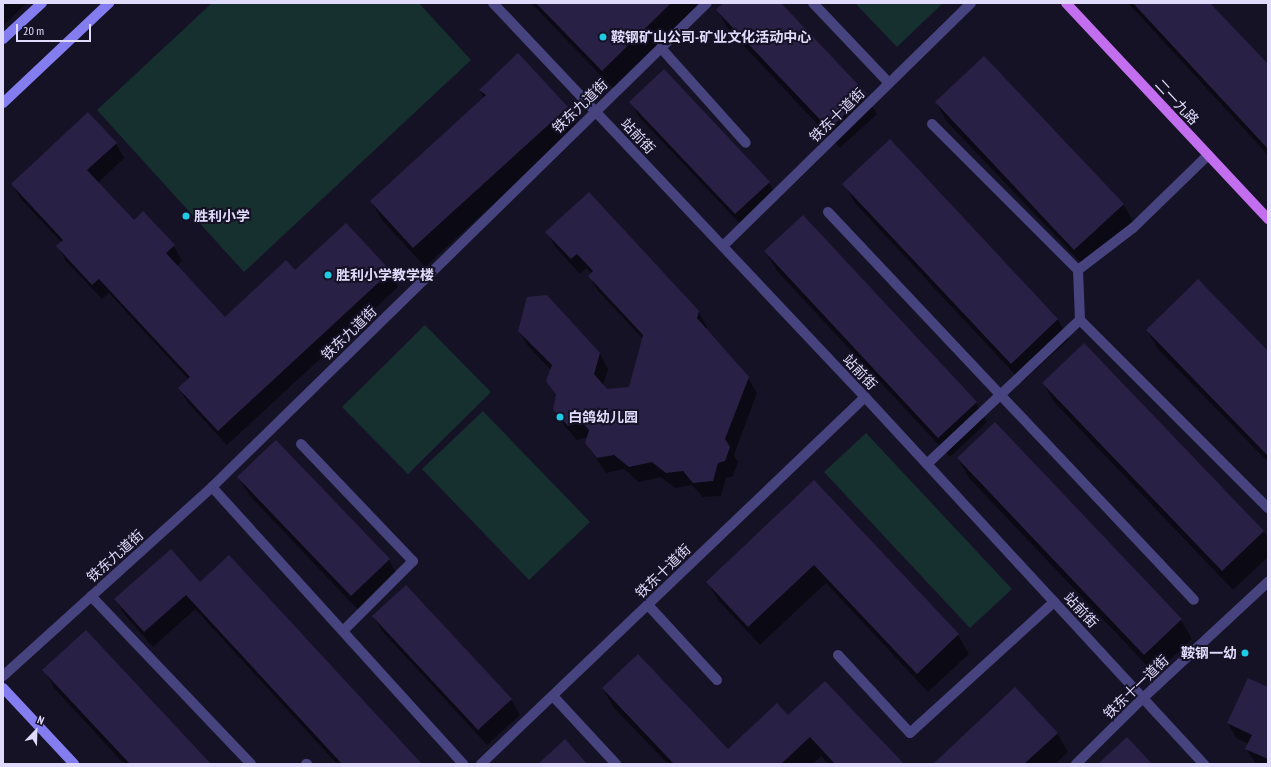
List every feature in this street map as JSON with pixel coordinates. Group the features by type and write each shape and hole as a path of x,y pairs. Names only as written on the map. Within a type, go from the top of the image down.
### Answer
{"main road":[{"path":"3,39 42,3"},
{"path":"3,103 109,3"},
{"name":"二一九路","path":"1066,3 1268,219"},
{"path":"3,688 74,764"}],"street":[{"name":"站前街","path":"493,3 865,397 1204,764"},
{"name":"铁东九道街","path":"3,676 212,487 595,110 707,3"},
{"path":"813,3 889,83"},
{"name":"铁东十道街","path":"723,246 971,3"},
{"path":"661,48 746,143"},
{"path":"932,124 1078,270 1080,320 1268,508"},
{"path":"1078,270 1132,228 1208,155"},
{"path":"828,212 999,396 1194,600"},
{"path":"927,464 1080,320"},
{"name":"铁东十道街","path":"486,762 865,397"},
{"path":"301,444 413,561 343,631"},
{"path":"212,487 463,764"},
{"name":"铁东十一道街","path":"1076,764 1143,698 1268,582"},
{"path":"91,596 250,764"},
{"path":"838,655 910,733 1054,602"},
{"path":"648,605 717,680"},
{"path":"553,696 616,764"}],"green space":[{"path":"212,3 419,3 471,60 244,272 97,110"},
{"path":"855,3 943,3 897,47"},
{"path":"425,325 491,392 408,474 342,407"},
{"path":"483,411 590,522 529,580 422,469"},
{"path":"866,433 1012,589 970,628 824,472"}],"building":[{"name":"鞍钢矿山公司-矿业文化活动中心","path":"536,3 671,3 602,71"},
{"path":"723,3 781,3 867,94 829,129 716,10"},
{"path":"1133,3 1210,3 1268,64 1268,149"},
{"path":"518,53 568,107 413,248 370,201 486,95 479,90"},
{"path":"984,56 1124,204 1074,250 935,102"},
{"path":"664,69 770,182 735,214 629,102"},
{"name":"胜利小学教学楼","path":"88,112 117,143 87,170 134,220 143,211 175,245 166,253 225,317 286,260 295,270 346,223 391,271 218,431 178,388 190,377 99,279 92,285 56,246 63,240 11,184"},
{"path":"890,139 1058,319 1011,364 842,184"},
{"path":"589,192 699,311 697,318 749,377 725,439 730,447 725,461 718,463 713,481 693,483 683,471 666,473 652,462 629,467 614,455 597,458 585,443 589,430 582,422 568,426 553,409 556,395 546,381 552,365 518,331 527,297 547,295 600,353 594,374 607,389 629,387 643,335 588,276 593,271 577,254 571,259 545,232"},
{"path":"803,215 977,402 938,438 764,251"},
{"path":"1198,279 1268,351 1268,456 1146,330"},
{"path":"1084,343 1264,531 1222,571 1042,383"},
{"path":"995,422 1182,619 1144,655 957,458"},
{"path":"276,440 390,559 351,596 237,477"},
{"path":"814,480 959,634 917,674 814,565 748,627 706,582"},
{"path":"171,549 200,582 229,555 422,764 342,764 186,595 144,632 114,599"},
{"path":"406,585 512,699 478,730 372,616"},
{"path":"86,630 211,764 130,764 42,670"},
{"path":"638,654 728,749 777,703 788,715 825,681 904,764 835,764 810,737 781,764 674,764 602,688"},
{"path":"1248,678 1268,687 1268,759 1245,749 1252,735 1227,723"},
{"path":"1015,687 1058,733 1024,764 933,764"},
{"path":"1127,737 1152,764 1098,764"},
{"path":"565,739 587,764 538,764"}],"place":[{"name":"鞍钢矿山公司-矿业文化活动中心","path":"603,37"},
{"name":"胜利小学","path":"186,216"},
{"name":"胜利小学教学楼","path":"328,275"},
{"name":"白鸽幼儿园","path":"560,417"},
{"name":"鞍钢一幼","path":"1245,653"}]}
